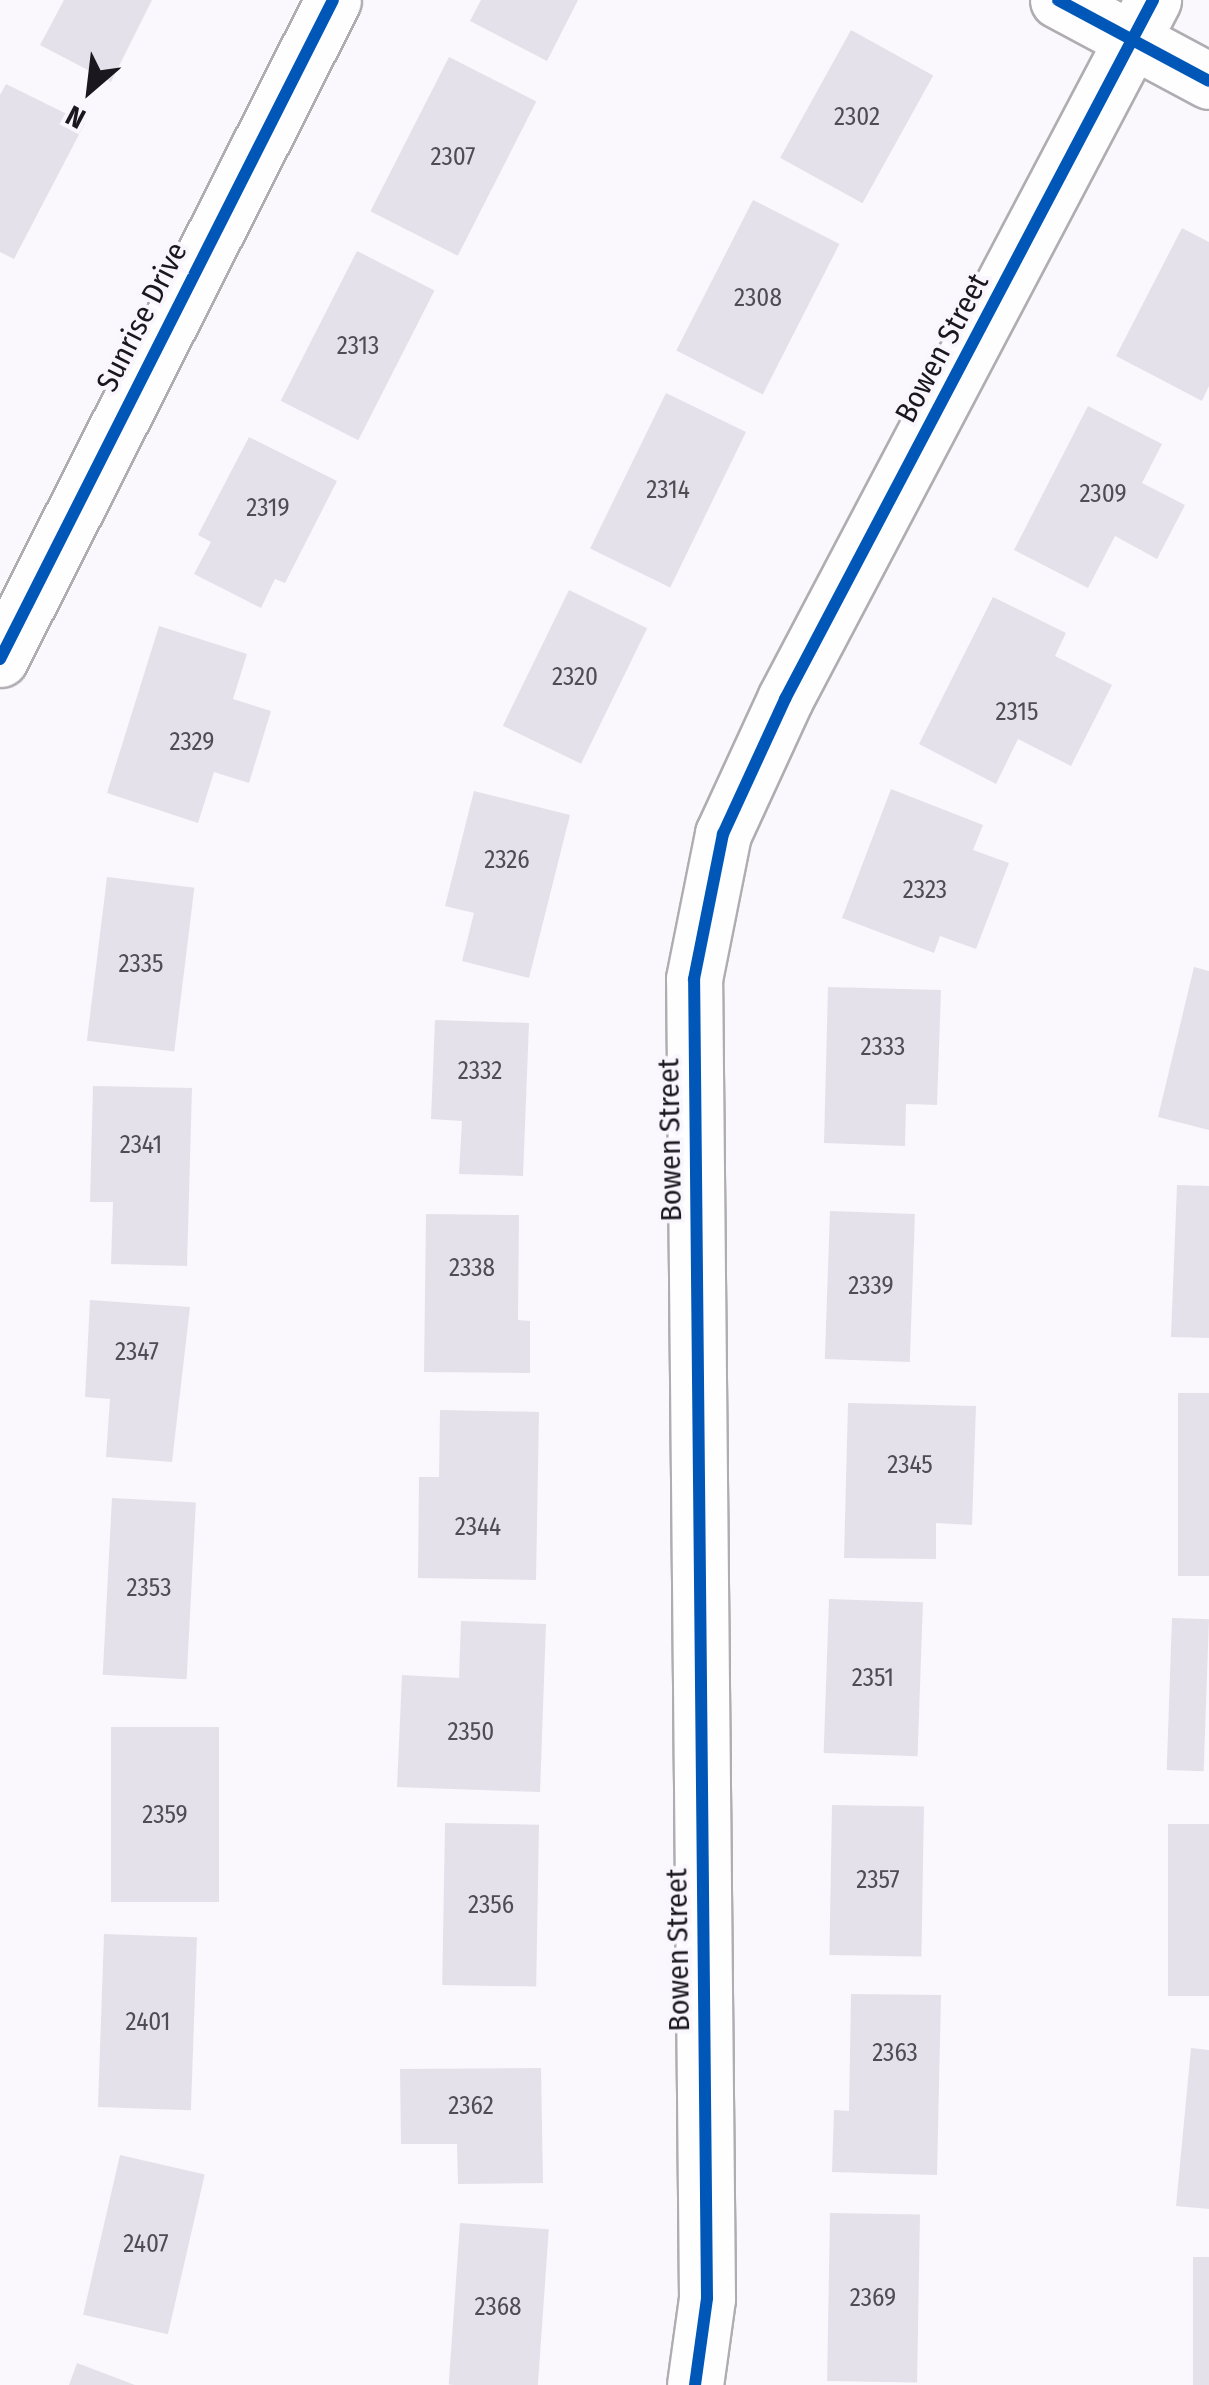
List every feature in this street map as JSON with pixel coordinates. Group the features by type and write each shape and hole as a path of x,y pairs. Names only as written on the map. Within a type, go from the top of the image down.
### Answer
{"street":[{"name":"Sunrise Drive","path":"0,659 333,0"},
{"path":"1058,0 1143,20 1209,81"},
{"name":"Bowen Street","path":"694,2385 707,2298 694,979 723,834 786,699 1143,20"}],"building":[{"path":"64,0 152,0 111,82 40,45"},
{"path":"481,0 578,0 547,61 470,21"},
{"path":"851,30 933,76 862,203 780,158"},
{"path":"449,57 536,101 458,256 370,211"},
{"path":"6,84 85,123 14,259 0,252 0,95"},
{"path":"753,200 839,244 763,395 676,351"},
{"path":"1182,228 1209,242 1209,386 1202,401 1116,356"},
{"path":"357,251 435,290 358,440 281,401"},
{"path":"666,393 746,432 670,588 590,548"},
{"path":"1088,406 1162,444 1142,483 1185,505 1157,559 1115,536 1088,588 1014,550"},
{"path":"249,437 337,481 285,583 275,579 261,608 194,574 211,542 198,535"},
{"path":"569,590 647,628 581,764 503,726"},
{"path":"993,597 1066,633 1055,656 1112,685 1071,766 1018,739 996,784 919,744"},
{"path":"159,626 247,654 233,699 271,711 249,783 214,772 198,823 107,793"},
{"path":"891,789 983,825 973,850 1009,863 976,949 940,936 934,953 842,918"},
{"path":"474,791 570,815 529,978 462,961 474,913 445,906"},
{"path":"107,877 194,888 174,1051 87,1041"},
{"path":"1194,967 1209,971 1209,1130 1158,1117"},
{"path":"828,987 941,990 937,1105 906,1104 905,1146 824,1143"},
{"path":"435,1020 529,1023 523,1176 459,1174 462,1121 431,1119"},
{"path":"93,1086 192,1088 187,1266 111,1264 113,1202 90,1202"},
{"path":"1177,1185 1209,1186 1209,1338 1171,1337"},
{"path":"830,1211 915,1214 910,1362 825,1359"},
{"path":"426,1214 519,1215 518,1320 530,1321 530,1373 424,1372"},
{"path":"90,1300 190,1307 172,1462 106,1457 110,1399 85,1397"},
{"path":"1178,1393 1209,1393 1209,1576 1178,1576"},
{"path":"848,1403 976,1406 972,1525 936,1523 936,1559 844,1558"},
{"path":"440,1410 539,1412 536,1580 418,1578 419,1477 439,1477"},
{"path":"112,1498 196,1502 187,1679 103,1675"},
{"path":"829,1599 923,1602 918,1756 824,1753"},
{"path":"1172,1618 1209,1619 1204,1771 1167,1770"},
{"path":"461,1621 546,1624 540,1792 397,1787 402,1675 459,1678"},
{"path":"111,1727 219,1727 219,1902 111,1902"},
{"path":"832,1805 924,1807 921,1957 829,1955"},
{"path":"445,1823 539,1825 536,1987 442,1985"},
{"path":"1168,1824 1209,1824 1209,1996 1168,1996"},
{"path":"104,1934 197,1937 191,2110 98,2107"},
{"path":"851,1994 941,1995 937,2175 832,2172 834,2110 849,2111"},
{"path":"1191,2048 1209,2050 1209,2209 1176,2206"},
{"path":"541,2068 543,2183 458,2184 457,2144 401,2144 400,2069"},
{"path":"120,2155 205,2175 168,2334 83,2315"},
{"path":"830,2213 920,2215 917,2383 827,2381"},
{"path":"460,2223 549,2229 538,2385 449,2385"},
{"path":"1193,2257 1209,2257 1209,2385 1193,2385"},
{"path":"77,2363 135,2385 69,2385"}],"cycle path":[{"path":"0,659 333,0"},
{"path":"1058,0 1209,81"},
{"path":"695,2385 707,2298 694,979 723,834 785,699 1153,0"}]}
